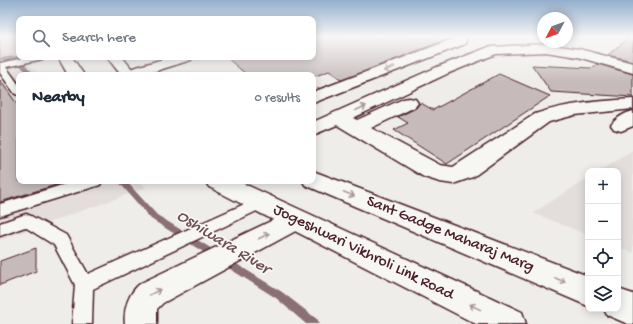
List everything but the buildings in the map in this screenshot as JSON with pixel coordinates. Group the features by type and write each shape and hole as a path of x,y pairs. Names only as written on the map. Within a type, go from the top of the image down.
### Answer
{"street":[{"path":"316,97 431,52"},
{"path":"347,123 475,52"},
{"path":"573,52 633,68"},
{"path":"442,87 471,74 513,59 560,59 604,66 633,81"},
{"path":"67,60 74,72"},
{"path":"116,60 126,72"},
{"path":"138,72 176,60"},
{"path":"316,128 347,123 421,97"},
{"path":"347,123 432,171 444,176 453,176 465,171 542,118 573,110 633,104"},
{"name":"Sant Gadge Maharaj Marg","path":"316,180 585,290"},
{"name":"Jogeshwari Vikhroli Link Road","path":"223,184 510,324"},
{"path":"141,324 140,312 146,297 294,220"},
{"path":"621,305 633,310"}],"lane":[{"path":"16,88 0,66 27,60"},
{"path":"0,210 78,184"},
{"path":"84,284 260,203"},
{"path":"0,230 26,220 60,240 84,284 82,324"}],"shaded area":[{"path":"0,52 16,52 16,60 20,60 0,65"},
{"path":"25,60 36,72 16,72 16,184 143,184 146,188 0,240 0,65"},
{"path":"633,150 633,253 621,248 621,168 605,168"},
{"path":"585,180 585,234 533,213"}],"waterway":[{"name":"Oshiwara River","path":"0,59 16,58"},
{"name":"Oshiwara River","path":"18,60 29,72"},
{"name":"Oshiwara River","path":"125,184 154,217 279,295 314,324"}]}
